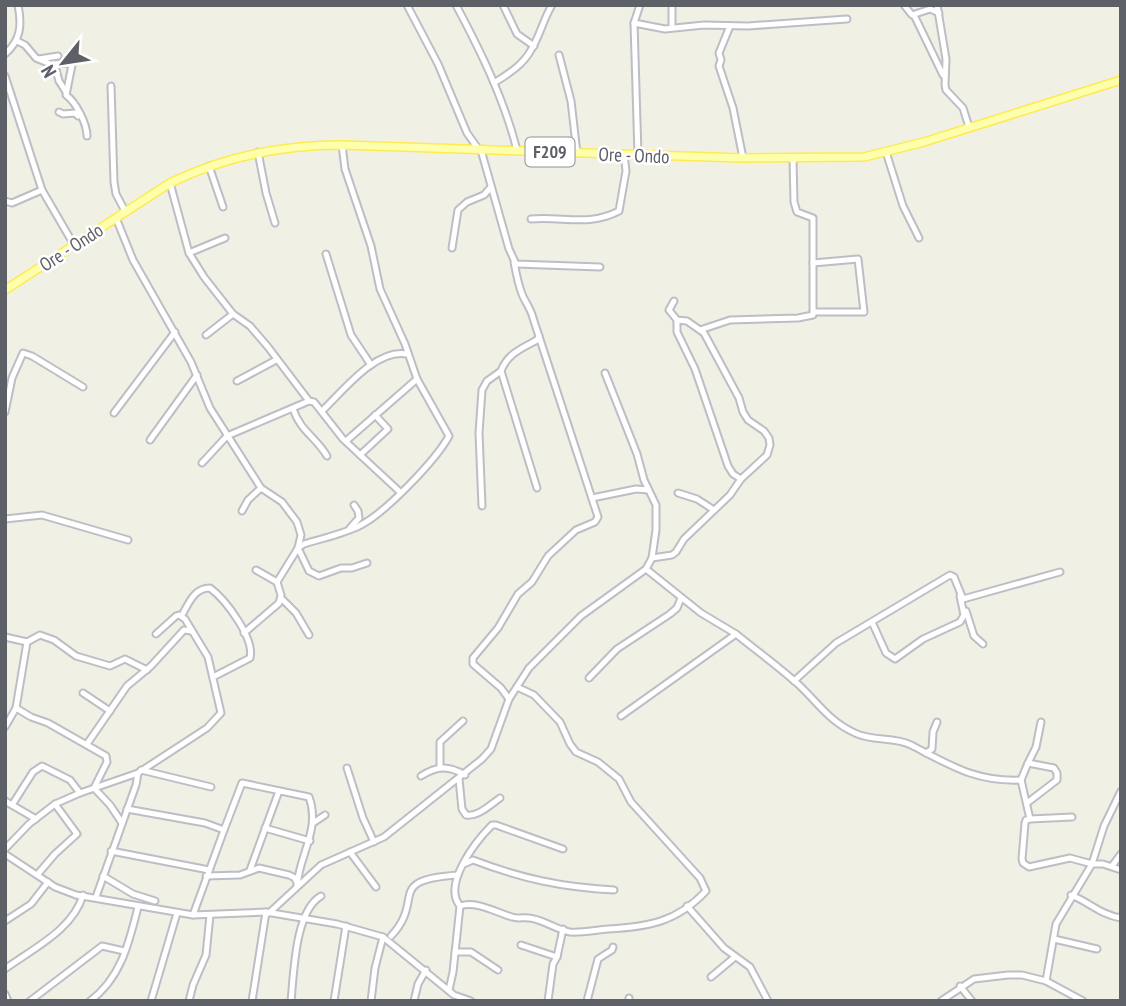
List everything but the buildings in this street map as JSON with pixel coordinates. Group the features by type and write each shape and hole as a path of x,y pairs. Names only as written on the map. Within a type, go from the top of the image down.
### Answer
{"main road":[{"name":"Ore - Ondo","path":"5,290 170,183 209,166 258,152 303,146 342,145 743,158 864,157 1121,80"}],"street":[{"path":"5,54 17,41 20,27 18,5"},
{"path":"407,5 439,64 467,133 480,150 522,296 531,309 597,520 576,530 548,556 531,582 517,594 498,628 473,658 473,664 501,688 509,699"},
{"path":"456,5 494,83 507,114 517,150"},
{"path":"503,5 517,34 534,47"},
{"path":"494,83 522,62 534,47 552,5"},
{"path":"638,155 634,23 640,5"},
{"path":"672,5 672,27"},
{"path":"904,5 909,13 914,15 944,78"},
{"path":"937,5 946,59 946,90 963,108 969,127"},
{"path":"914,15 930,9 939,13"},
{"path":"634,23 665,29 847,19"},
{"path":"730,26 719,53 719,66 733,108 743,158"},
{"path":"17,41 25,45 39,60 72,65 66,92"},
{"path":"559,55 571,101 577,153"},
{"path":"39,60 58,56"},
{"path":"53,64 88,136"},
{"path":"5,76 42,190 74,245"},
{"path":"111,86 114,183 125,212"},
{"path":"59,112 75,113 81,118"},
{"path":"298,548 348,530 392,503 449,436 417,379 405,344 380,289 371,246 345,169 342,145"},
{"path":"258,152 265,193 275,223"},
{"path":"886,152 903,206 919,238"},
{"path":"531,219 589,221 619,211 626,171 624,154"},
{"path":"701,330 722,321 810,317 814,312 813,218 797,212 794,202 793,159"},
{"path":"209,166 223,207"},
{"path":"170,183 189,253 204,277 233,314 250,327 309,401 314,402 346,441 400,492"},
{"path":"452,248 458,210 467,202 484,195 491,186"},
{"path":"5,201 12,203 42,190"},
{"path":"116,218 133,260 175,332 210,408 261,488 289,509 301,535 312,541"},
{"path":"189,253 225,238"},
{"path":"326,254 351,335 371,365"},
{"path":"813,263 858,259 864,312 814,312"},
{"path":"514,262 518,265 600,267"},
{"path":"674,301 669,310 677,320 677,332 695,369 728,466 733,474 741,479"},
{"path":"206,335 233,314"},
{"path":"652,558 676,552 684,539 730,495 741,479 769,452 769,438 745,416 739,398 701,330 687,321 677,320"},
{"path":"114,412 175,332"},
{"path":"482,506 479,433 481,390 487,381 500,371 506,360 539,336"},
{"path":"5,412 12,378 19,356 23,353 83,387"},
{"path":"322,411 371,365 385,356 407,354"},
{"path":"237,381 276,360"},
{"path":"500,371 537,488"},
{"path":"252,1001 267,913 321,865 374,842 462,777 488,753 509,699 529,668 582,616 646,569 652,558 656,505 605,373"},
{"path":"150,440 197,375"},
{"path":"346,441 417,379"},
{"path":"202,463 227,436 309,401"},
{"path":"293,409 304,430 327,456"},
{"path":"360,455 388,429 375,415"},
{"path":"242,511 248,500 261,488"},
{"path":"592,498 636,489 648,490"},
{"path":"678,493 697,499 714,510"},
{"path":"348,530 359,519 354,505"},
{"path":"5,519 43,515 128,540"},
{"path":"277,582 298,548 301,535"},
{"path":"298,548 309,571 319,576 367,563"},
{"path":"646,569 701,614 736,634 794,681 821,710 853,732 869,739 883,737 901,741 946,764 989,779 1021,780"},
{"path":"256,570 277,582 282,599 296,613 309,635"},
{"path":"962,598 1060,572"},
{"path":"794,681 836,643 950,575 954,577 974,636 982,644"},
{"path":"156,634 176,616 182,615 195,593 210,588 231,609 251,650 250,657 213,677"},
{"path":"589,678 617,649 677,608 681,598"},
{"path":"872,622 886,653 895,659 923,639 960,622 964,615 962,598"},
{"path":"244,633 272,611 282,599"},
{"path":"182,615 208,657 221,713 207,728 139,772 55,804 36,819 5,852 66,892 194,915 267,913 345,926 383,937 426,970 452,995 471,1001"},
{"path":"87,744 127,686 147,670 177,635 184,630 194,632"},
{"path":"621,716 736,634"},
{"path":"5,637 27,642 40,635 54,640 76,656 110,666 125,659 147,670"},
{"path":"5,727 16,708 27,642"},
{"path":"460,906 464,904 481,907 513,918 537,920 567,932 638,928 668,919 706,891 700,878 631,802 619,779 598,762 576,752 564,727 546,706 534,695 517,687"},
{"path":"83,693 110,711"},
{"path":"16,708 87,744 108,758 94,788"},
{"path":"440,766 440,742 463,721"},
{"path":"926,753 932,749 933,732 937,722"},
{"path":"1030,820 1021,780 1036,747 1041,722"},
{"path":"1027,803 1057,780 1054,768 1028,763"},
{"path":"12,805 33,772 42,766 70,780 80,793"},
{"path":"421,776 440,766 456,769 462,777 462,809 466,815 472,816 500,798"},
{"path":"347,768 360,811 374,842"},
{"path":"139,772 211,787"},
{"path":"96,897 139,772"},
{"path":"194,915 207,873 242,783 309,797 313,823 310,841 298,871 297,886"},
{"path":"94,788 122,823"},
{"path":"250,870 279,791"},
{"path":"1046,981 1056,924 1092,864 1104,826 1121,791"},
{"path":"5,801 36,819"},
{"path":"37,875 77,834 55,804"},
{"path":"127,808 205,823 223,830"},
{"path":"313,823 325,816"},
{"path":"1072,817 1026,820 1022,859 1025,865 1029,867 1070,858 1121,870"},
{"path":"452,995 460,906 456,896 458,875 472,848 492,825 563,849"},
{"path":"265,828 310,841"},
{"path":"111,851 207,873 240,875 259,868 289,874 295,878 297,886"},
{"path":"350,852 376,887"},
{"path":"1112,866 1121,853"},
{"path":"464,864 473,860 530,880 557,886 614,890"},
{"path":"391,936 404,919 408,892 419,881 431,877 458,875"},
{"path":"103,876 133,894 155,901"},
{"path":"5,921 31,904 48,882"},
{"path":"5,970 60,929 75,914 83,895"},
{"path":"1071,895 1082,899 1095,910 1121,918"},
{"path":"291,1001 304,919 310,905 321,896"},
{"path":"687,906 735,957 754,971 768,1001"},
{"path":"90,1001 112,980 138,907"},
{"path":"151,1001 177,913"},
{"path":"190,1001 193,985 206,955 210,915"},
{"path":"334,1001 345,926"},
{"path":"548,1001 553,964 563,929"},
{"path":"371,1001 375,968 383,937"},
{"path":"1054,939 1097,949"},
{"path":"520,945 557,957"},
{"path":"30,1001 102,946 124,951"},
{"path":"587,1001 598,959 613,947"},
{"path":"455,952 471,952 498,970"},
{"path":"711,977 735,957"},
{"path":"414,1001 418,984 426,970"},
{"path":"941,1001 974,979 1022,975 1046,981 1083,1001"},
{"path":"960,986 972,1001"},
{"path":"5,994 8,1001"}]}
